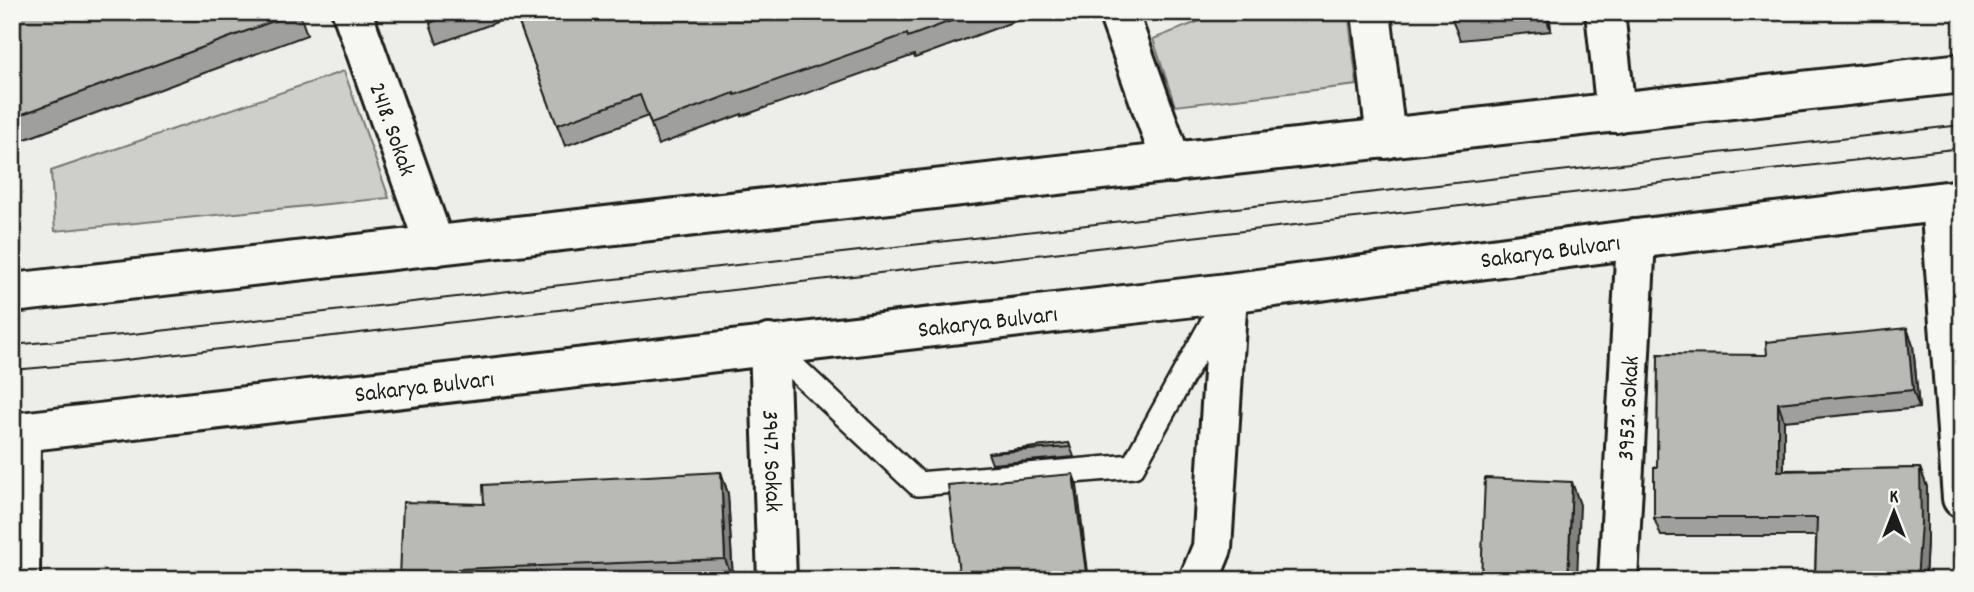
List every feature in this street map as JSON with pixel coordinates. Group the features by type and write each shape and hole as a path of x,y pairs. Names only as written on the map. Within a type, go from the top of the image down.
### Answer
{"main road":[{"name":"2418. Sokak","path":"352,12 435,246"},
{"path":"1118,12 1172,163"},
{"path":"1371,12 1386,139"},
{"path":"1605,12 1616,113"},
{"path":"12,293 1962,73"},
{"path":"1951,200 1962,498"},
{"name":"Sakarya Bulvarı","path":"17,432 1228,293 1951,200"},
{"name":"3953. Sokak","path":"1618,580 1636,239"},
{"path":"1199,580 1212,548 1228,293"},
{"name":"3947. Sokak","path":"769,344 777,580"},
{"path":"17,432 20,580"}],"lane":[{"path":"769,344 918,484 1133,466 1228,293"}],"shaded area":[{"path":"1223,12 1348,12 1357,85 1175,106 1153,39"},
{"path":"344,71 389,198 55,231 51,171"}],"building":[{"path":"12,12 298,12 12,118"},
{"path":"426,12 460,12 430,23"},
{"path":"515,12 975,12 908,37 907,34 735,95 734,93 651,124 640,95 557,125"},
{"path":"1451,12 1496,12 1451,17"},
{"path":"1907,328 1913,390 1778,403 1778,471 1920,468 1921,523 1917,580 1815,580 1817,518 1654,518 1658,354 1767,355 1766,342"},
{"path":"1069,443 1070,447 988,453"},
{"path":"721,472 725,559 458,569 458,579 400,578 403,502 484,504 483,485"},
{"path":"1073,474 1087,580 960,580 948,485"},
{"path":"1485,478 1572,482 1568,580 1481,580"}],"tram line":[{"path":"12,345 133,334 1962,125"},
{"path":"12,370 117,361 1962,148"}]}
